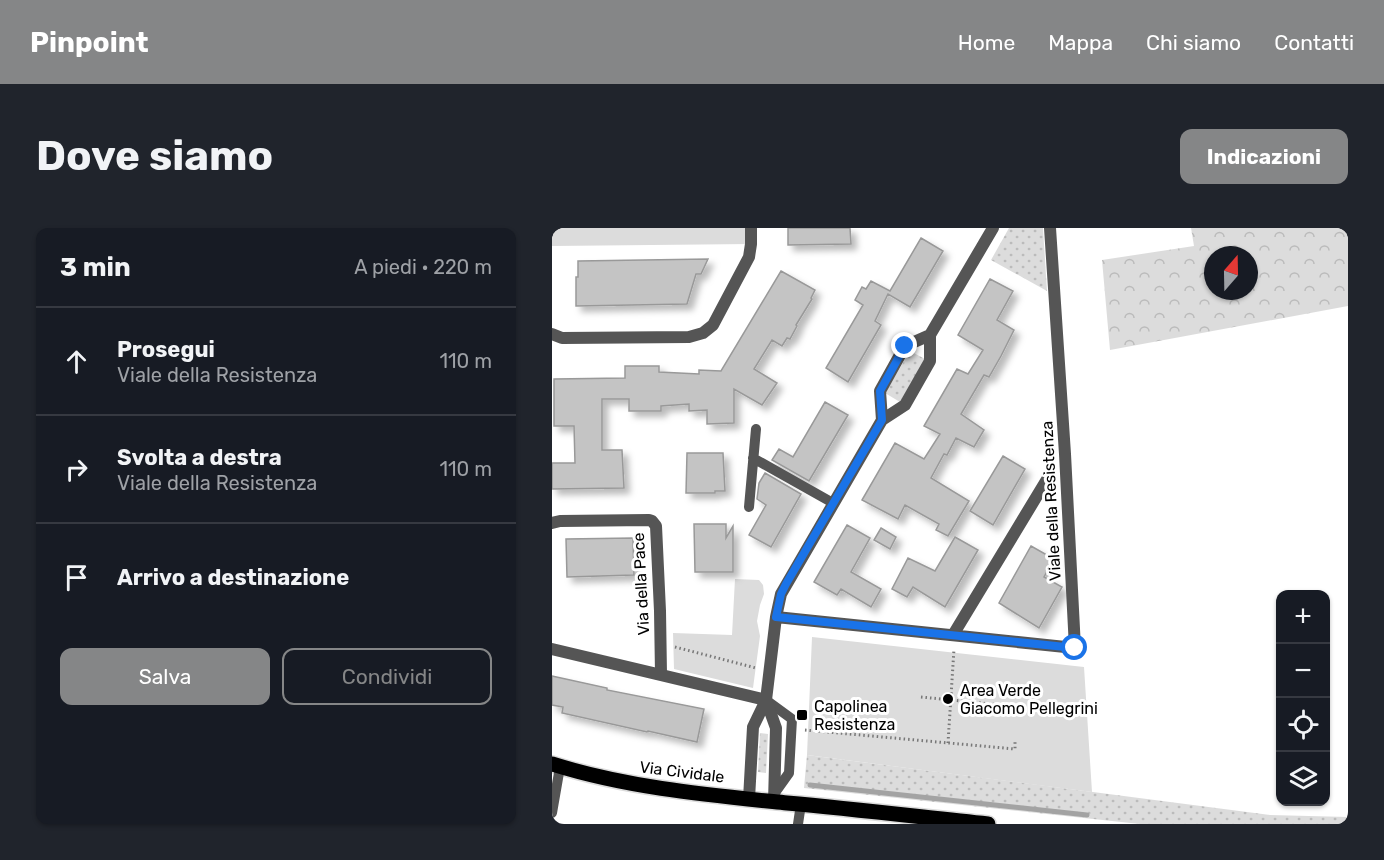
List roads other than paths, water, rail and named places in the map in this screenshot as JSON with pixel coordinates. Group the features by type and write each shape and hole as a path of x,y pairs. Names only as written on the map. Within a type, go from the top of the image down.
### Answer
{"main road":[{"name":"Via Cividale","path":"556,766 639,785 750,799 774,798 801,804 961,823 988,824"}],"street":[{"path":"552,334 562,338 689,337 702,333 713,325 749,257 751,228"},
{"path":"750,799 753,727 766,700 781,594 882,420 905,405 930,361 930,335 993,228"},
{"name":"Viale della Resistenza","path":"776,617 1075,648 1050,228"},
{"path":"882,420 880,391 905,346 930,335"},
{"name":"Viale della Resistenza","path":"952,635 1049,476"},
{"name":"Via della Pace","path":"552,523 649,520 654,523 657,529 661,674"},
{"path":"552,648 766,700"},
{"path":"766,700 776,728 774,798"}],"lane":[{"path":"749,507 756,429"},
{"path":"753,458 833,503"},
{"path":"766,700 792,719 789,773 774,798"},
{"name":"Via Cividale","path":"552,813 556,766"},
{"path":"798,824 801,804"}],"waterway":[{"path":"810,785 1087,815"}],"place":[{"name":"Area Verde Giacomo Pellegrini","path":"948,699"},
{"name":"Capolinea Resistenza","path":"802,715"}]}
